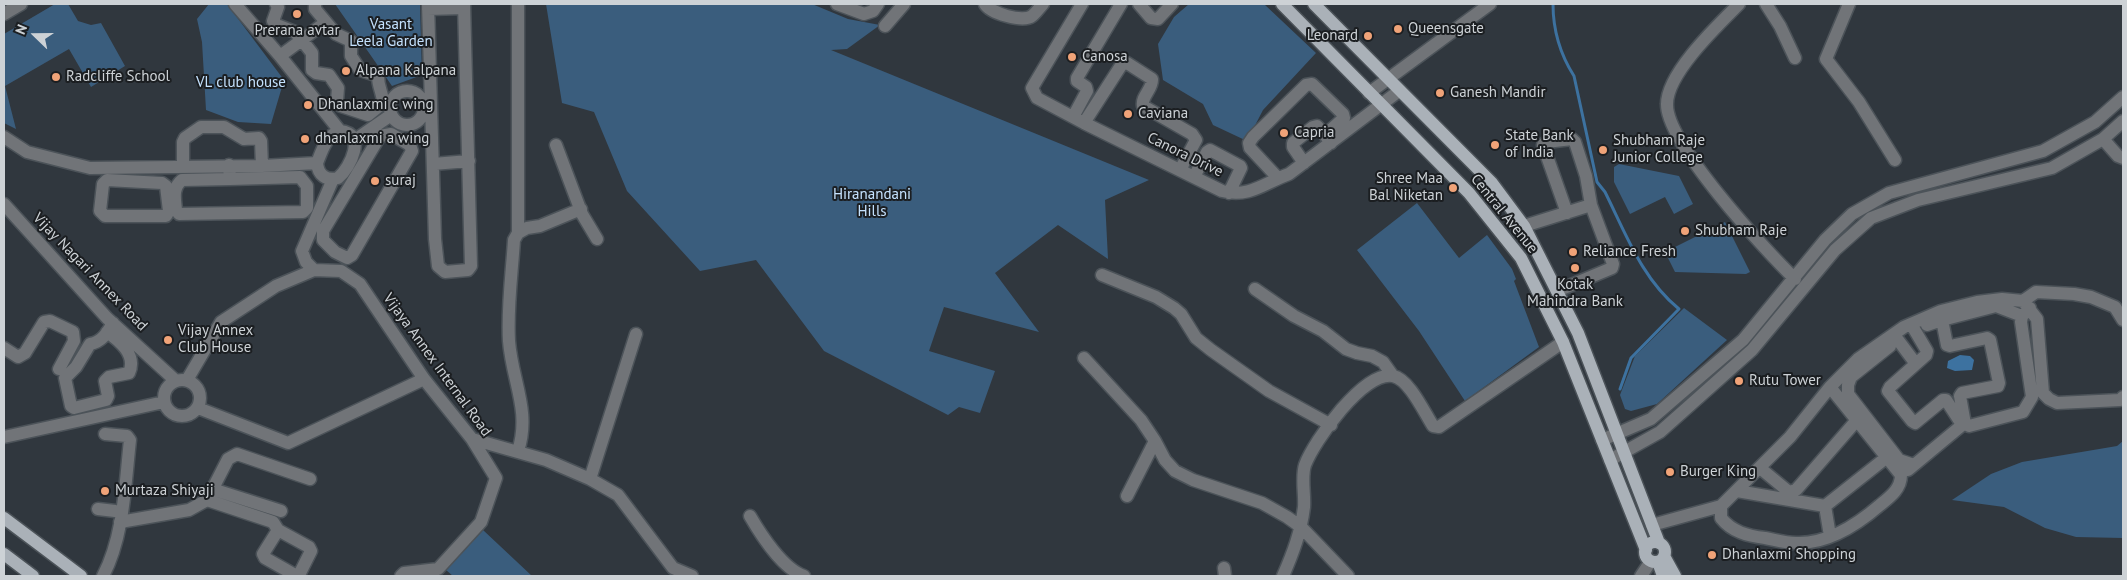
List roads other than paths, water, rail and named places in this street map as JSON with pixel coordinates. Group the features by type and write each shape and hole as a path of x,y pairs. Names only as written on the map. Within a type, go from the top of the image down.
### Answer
{"main road":[{"name":"Central Avenue","path":"1282,4 1469,193 1521,258 1563,342 1610,460 1656,554 1663,576"},
{"name":"Central Avenue","path":"1314,4 1492,183 1524,226 1578,333 1626,452 1652,524 1656,554 1675,576"},
{"path":"4,518 81,576"},
{"path":"4,554 34,576"}],"street":[{"path":"4,14 21,4"},
{"path":"235,4 340,130"},
{"path":"276,4 278,7 273,21 276,25 295,32 302,39 312,53 312,70 316,73 330,75 338,88 336,101 341,106 368,115 382,103 383,97 378,87 378,76 360,70 351,56 351,40 336,34 315,9 315,4"},
{"path":"518,4 518,233 514,240 509,340 513,371 523,411 524,430 518,451"},
{"path":"838,4 864,14 873,11 878,4"},
{"path":"885,26 904,4"},
{"path":"985,4 990,11 1024,19 1032,16 1043,4"},
{"name":"Canora Drive","path":"1082,4 1032,88 1037,98 1229,193 1253,192 1278,178 1290,174 1328,139 1382,105 1399,91"},
{"path":"1079,120 1087,92 1086,87 1077,81 1077,78 1121,4"},
{"path":"1139,4 1151,18 1158,19 1172,4"},
{"path":"1369,93 1490,4"},
{"path":"1739,4 1714,29 1677,73 1666,103 1669,120 1685,150 1735,214 1762,247 1794,279"},
{"path":"1766,4 1795,58"},
{"path":"1849,4 1826,59 1859,102 1895,160"},
{"path":"428,6 464,6 471,266 468,270 445,272 438,266 433,164 428,110 428,6"},
{"path":"280,56 326,22"},
{"path":"1079,120 1122,64 1127,63 1152,78 1152,83 1142,102 1142,106 1192,134 1196,140 1180,170"},
{"path":"1278,178 1250,148 1249,143 1306,85 1312,84 1343,114 1344,118 1328,139 1316,126 1313,126 1293,143 1293,147 1304,163"},
{"path":"404,91 418,95 428,110 416,122 410,125 402,125 395,122 389,108 391,100 396,94 404,91"},
{"path":"1610,460 1660,432 1752,350 1794,279 1825,240 1852,214 1889,192 2044,151 2095,122 2123,96"},
{"path":"355,140 391,116"},
{"path":"1602,440 1651,419 1769,320 1835,250 1871,218 1918,200 2052,168 2105,137 2123,121"},
{"path":"183,166 183,142 185,138 201,127 224,126 232,133 244,139 259,138 262,166"},
{"path":"314,270 306,262 302,251 336,178 344,172 356,147 355,140 346,131 340,130 328,138 317,163 321,175 326,178 336,178 349,185"},
{"path":"391,134 410,145 412,151 352,255 347,258 334,252 323,240 322,235 349,185 380,136 391,134"},
{"path":"4,137 27,152 90,168 262,166 317,163"},
{"path":"2105,137 2122,152 2123,158"},
{"path":"1557,290 1612,268 1613,264 1592,205 1586,176 1575,142 1572,139 1546,142 1543,145 1567,213"},
{"path":"556,145 581,209 597,238"},
{"path":"1194,176 1207,152 1210,150 1241,168 1229,193"},
{"path":"433,164 469,161"},
{"path":"229,165 230,179"},
{"path":"152,167 152,182"},
{"path":"300,177 307,186 307,208 303,212 179,214 176,210 175,187 182,180 230,179 300,177"},
{"path":"107,180 152,182 162,183 166,186 169,211 166,216 105,216 100,211 103,184 107,180"},
{"name":"Vijay Nagari Annex Road","path":"4,204 110,328 181,380 197,386 200,397 198,408"},
{"path":"1524,226 1592,205"},
{"path":"1865,206 1871,218"},
{"path":"518,233 581,209"},
{"name":"Vijaya Annex Internal Road","path":"181,380 222,322 276,286 314,270 341,271 360,284 424,379 472,439 496,478 481,522 438,569 404,573 401,576"},
{"path":"1102,275 1156,298 1174,308 1181,314 1196,338 1212,350 1269,391 1331,424"},
{"path":"1256,289 1294,316 1323,331 1346,349 1372,356 1383,362 1393,376 1405,382 1433,426 1439,427 1563,342"},
{"path":"1942,320 1947,345 1950,346 1987,338 1990,340 1999,383 1998,386 1960,396 1965,424 1968,426 2026,410 2032,397 2021,322 2025,308 2036,292 2074,294 2090,297 2115,306 2123,320"},
{"path":"1652,524 1721,506 1790,438 1830,387 1858,359 1941,311 1977,302 2002,300 2025,308 2037,319 2043,393 2048,399 2058,403 2120,400 2123,398"},
{"path":"1914,465 1899,460 1848,394 1848,385 1851,377 1913,328 1996,306 2025,308"},
{"path":"4,348 18,356 26,353 44,322 50,321 73,332 74,341 59,369"},
{"path":"110,328 116,339 129,353 131,368 129,372 109,377 105,380 108,396 106,400 74,408 71,406 65,378 76,368 90,344 97,343 110,328"},
{"path":"1901,476 1961,426 1961,422 1946,400 1943,400 1915,422 1912,421 1888,390 1926,355 1927,351 1913,328"},
{"path":"590,478 636,334"},
{"path":"1898,340 1916,364"},
{"path":"1084,358 1141,420 1165,460 1175,471 1183,476 1262,503 1302,527 1348,576"},
{"path":"1283,576 1295,550 1302,527 1304,467 1313,450 1331,424 1364,386 1379,377 1393,376"},
{"path":"181,380 167,388 164,402 168,410 178,415 189,415 198,408 288,443 424,379"},
{"path":"1721,506 1721,518 1728,527 1750,536 1799,544 1830,536 1861,521 1891,496 1901,484 1901,476 1830,387"},
{"path":"4,437 164,402"},
{"path":"1760,468 1789,492 1796,490 1857,420"},
{"path":"103,576 113,557 130,440 127,436 105,434"},
{"path":"472,439 518,451 590,478 618,495 673,568 692,576"},
{"path":"1127,496 1155,441"},
{"path":"98,508 118,521 189,510 209,495 228,459 237,454 310,479"},
{"path":"1737,491 1825,506 1887,458"},
{"path":"118,485 118,521"},
{"path":"209,495 281,511"},
{"path":"209,495 273,522 278,530"},
{"path":"1825,506 1830,536"},
{"path":"750,516 763,537 785,562 804,576"},
{"path":"1641,576 1656,554"}],"waterway":[{"path":"1553,4 1556,32 1561,50 1574,76 1597,182 1605,192 1645,270 1666,297 1679,309 1631,358 1620,389"}],"place":[{"name":"Prerana avtar","path":"297,14"},
{"name":"Queensgate","path":"1398,29"},
{"name":"Leonard","path":"1368,36"},
{"name":"Canosa","path":"1072,57"},
{"name":"Alpana Kalpana","path":"346,71"},
{"name":"Radcliffe School","path":"56,77"},
{"name":"Ganesh Mandir","path":"1440,93"},
{"name":"Dhanlaxmi c wing","path":"308,105"},
{"name":"Caviana","path":"1128,114"},
{"name":"Capria","path":"1284,133"},
{"name":"dhanlaxmi a wing","path":"305,139"},
{"name":"State Bank of India","path":"1495,145"},
{"name":"Shubham Raje Junior College","path":"1603,150"},
{"name":"suraj","path":"375,181"},
{"name":"Shree Maa Bal Niketan","path":"1453,188"},
{"name":"Shubham Raje","path":"1685,231"},
{"name":"Reliance Fresh","path":"1573,252"},
{"name":"Kotak Mahindra Bank","path":"1575,268"},
{"name":"Vijay Annex Club House","path":"168,340"},
{"name":"Rutu Tower","path":"1739,381"},
{"name":"Burger King","path":"1670,472"},
{"name":"Murtaza Shiyaji","path":"105,491"},
{"name":"Dhanlaxmi Shopping","path":"1712,555"}],"park label":[{"name":"Vasant Leela Garden","path":"391,34"},
{"name":"VL club house","path":"241,83"},
{"name":"Hiranandani Hills","path":"872,204"}]}
